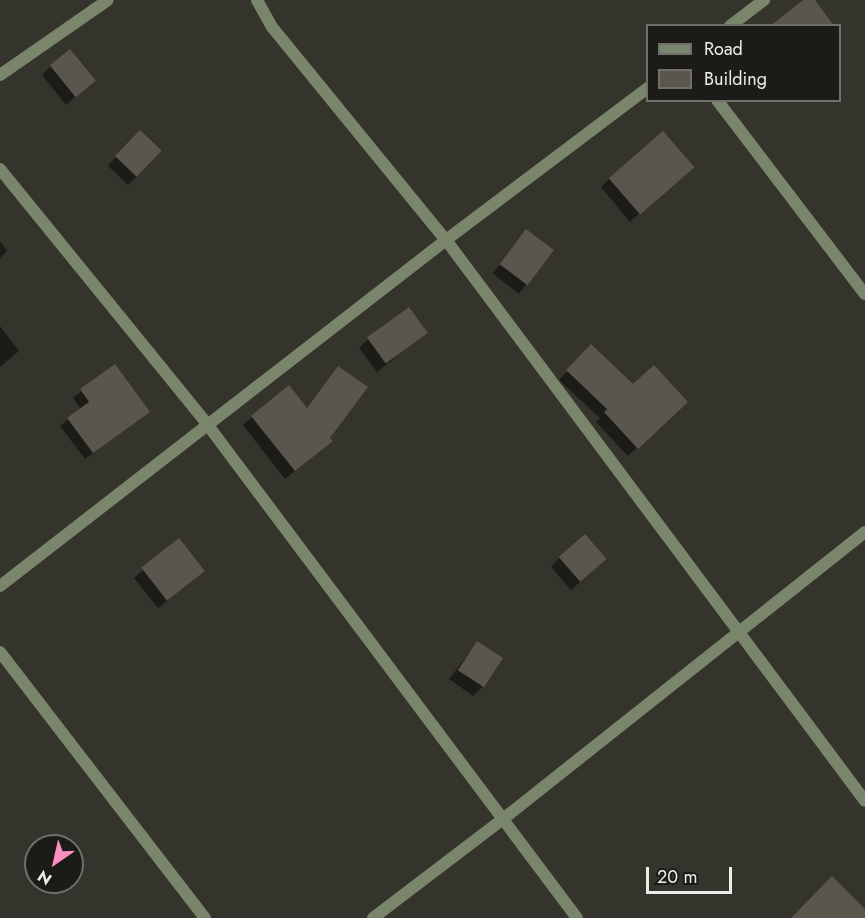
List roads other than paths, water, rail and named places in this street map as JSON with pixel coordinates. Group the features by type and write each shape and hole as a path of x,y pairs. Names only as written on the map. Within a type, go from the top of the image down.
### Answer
{"street":[{"path":"0,75 108,0"},
{"path":"257,0 272,27 446,240 865,801"},
{"path":"733,24 764,0"},
{"path":"0,586 446,240 646,90"},
{"path":"719,102 865,294"},
{"path":"0,169 207,424 577,918"},
{"path":"372,918 503,819 865,532"},
{"path":"0,652 205,918"}]}
